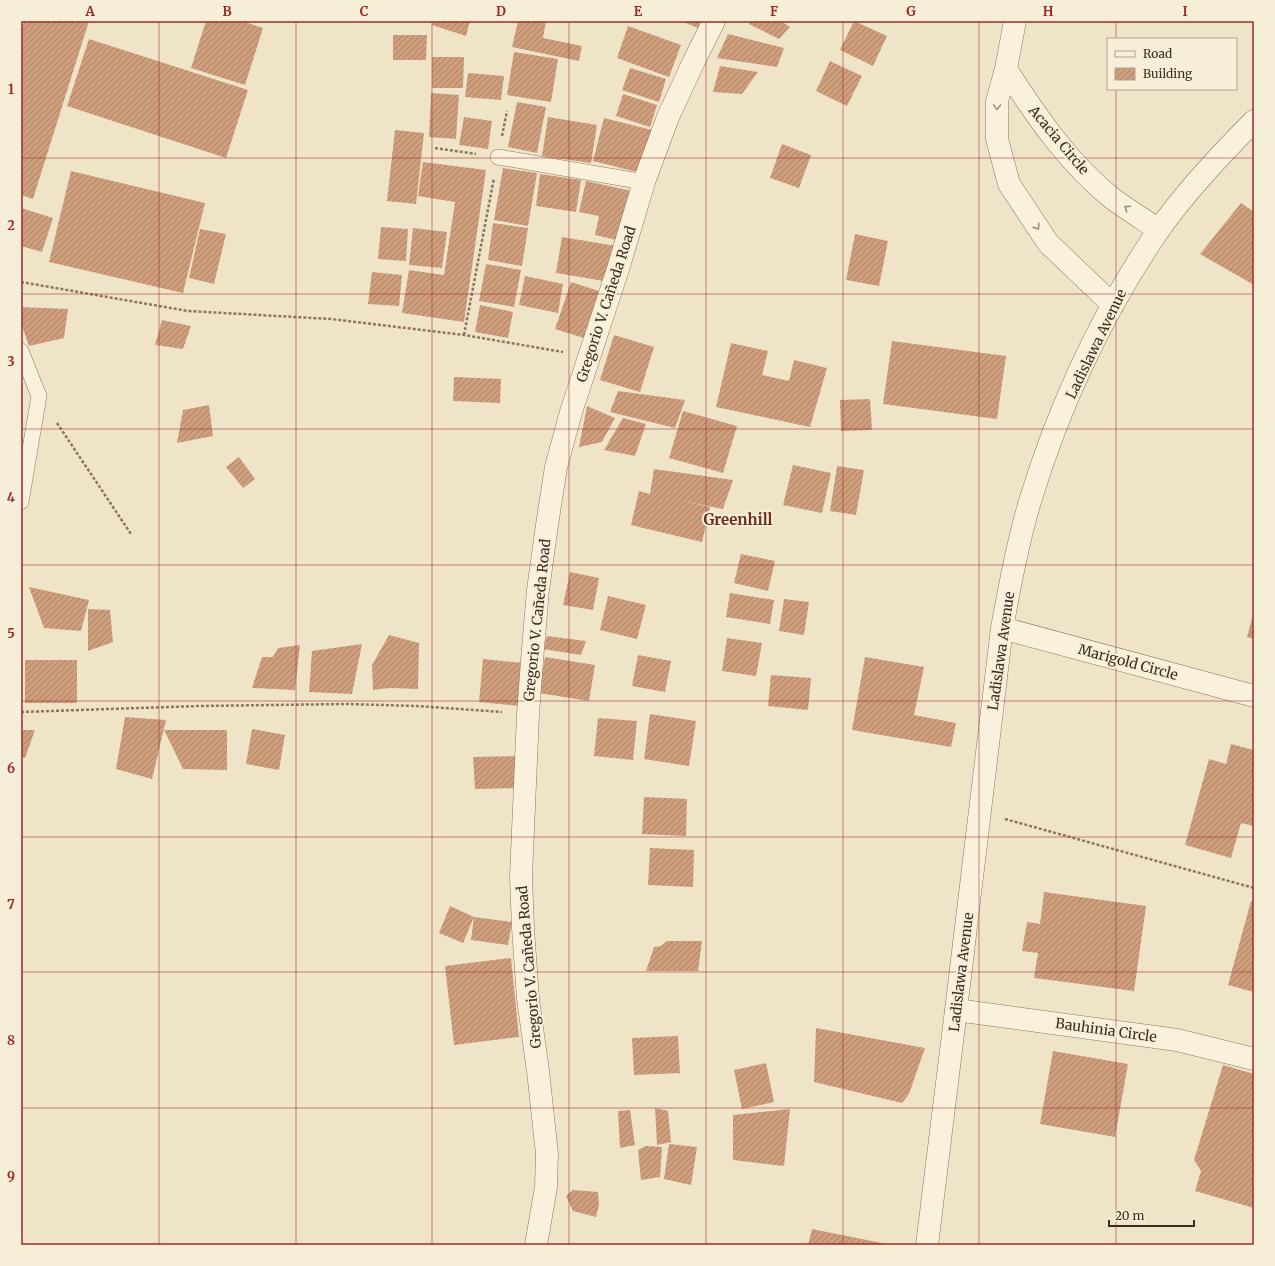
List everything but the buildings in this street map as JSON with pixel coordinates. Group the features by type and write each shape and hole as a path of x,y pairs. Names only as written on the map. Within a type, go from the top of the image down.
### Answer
{"street":[{"name":"Gregorio V. Cañeda Road","path":"536,1245 546,1187 547,1154 528,998 521,877 528,714 538,590 556,467 571,412 618,269 644,182 668,117 714,21"},
{"path":"1015,21 1006,69 997,101 997,140 1009,184 1048,243 1113,306"},
{"name":"Acacia Circle","path":"1006,69 1035,114 1073,161 1113,199 1159,230"},
{"name":"Ladislawa Avenue","path":"927,1245 1002,628 1014,565 1031,499 1053,435 1083,364 1113,306 1159,230 1191,189 1254,121"},
{"name":"Marigold Circle","path":"1002,628 1254,696"},
{"name":"Bauhinia Circle","path":"956,1010 1177,1040 1254,1059"}],"lane":[{"path":"498,157 644,182"},
{"path":"21,351 39,396 21,502"}],"path":[{"path":"464,335 507,111"},
{"path":"435,148 498,157"},
{"path":"21,282 188,311 331,319 464,335 589,357"},
{"path":"39,396 131,534"},
{"path":"21,712 198,706 347,704 417,706 528,714"},
{"path":"980,812 1254,888"}],"district":[{"name":"Greenhill","path":"738,520"}]}
